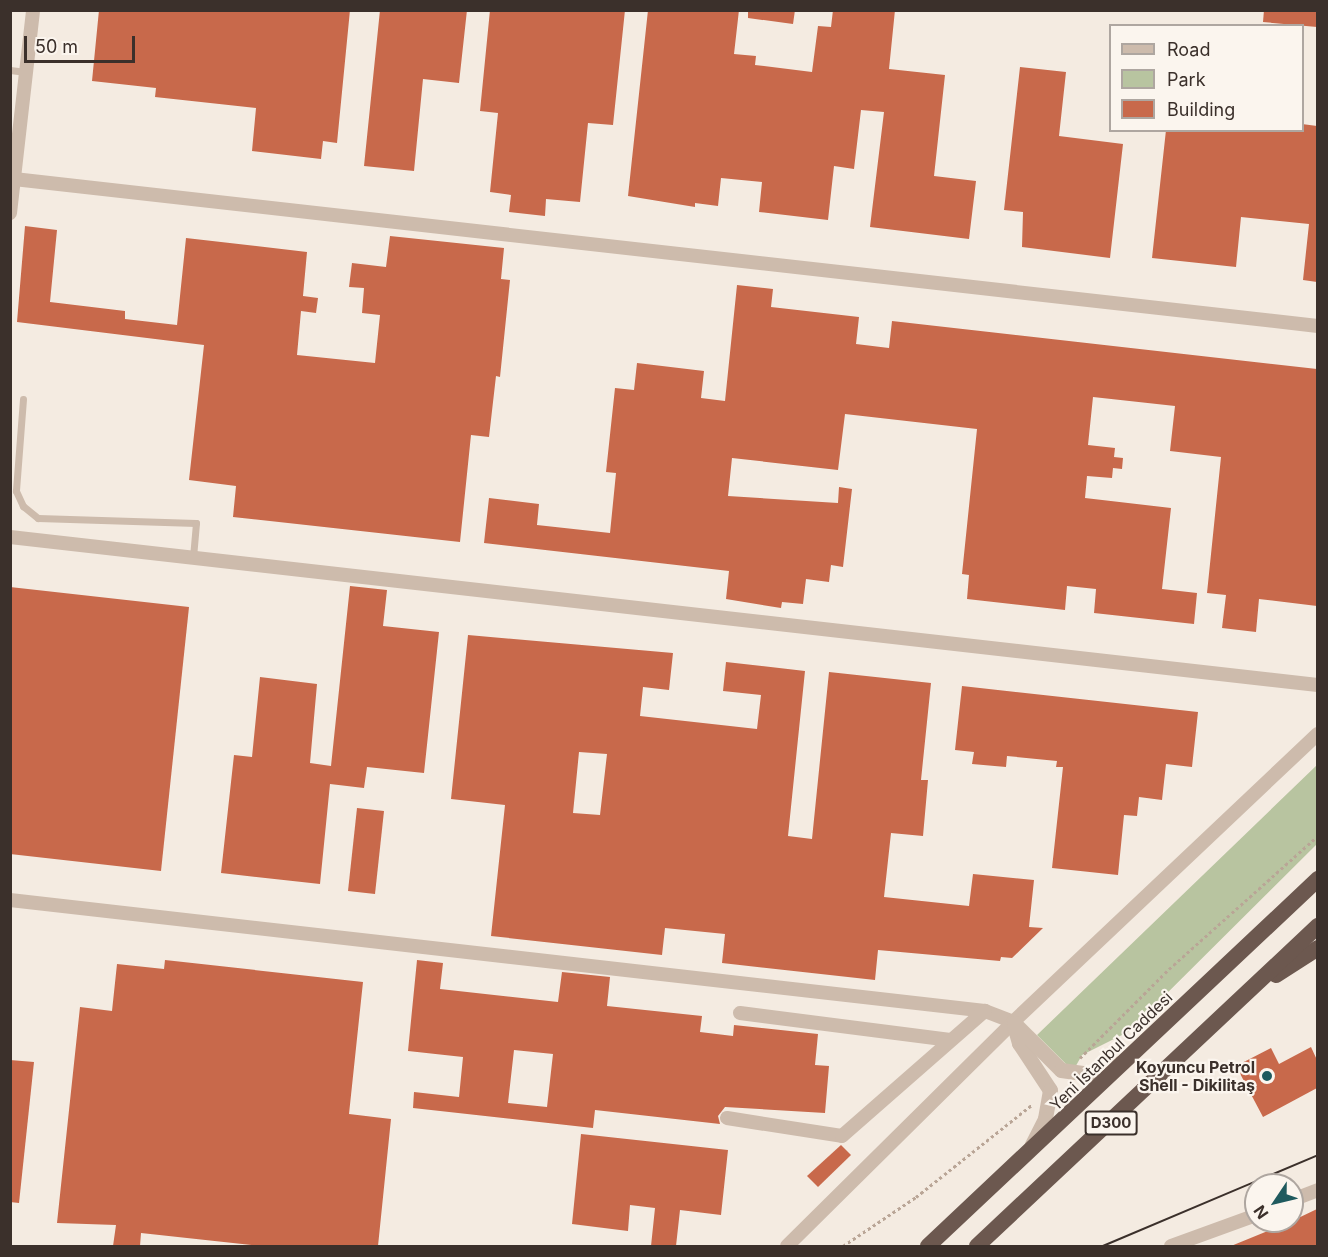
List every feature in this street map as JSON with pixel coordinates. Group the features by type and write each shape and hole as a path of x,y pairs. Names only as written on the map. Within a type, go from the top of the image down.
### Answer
{"highway":[{"name":"Yeni İstanbul Caddesi","path":"928,1246 1024,1160 1317,879"},
{"name":"D300","path":"977,1246 1317,926"},
{"path":"1242,997 1317,948"}],"street":[{"path":"10,213 33,10"},
{"path":"14,179 1317,326"},
{"path":"10,537 1317,685"},
{"path":"787,1246 1013,1022 1317,734"},
{"path":"10,900 985,1011 1013,1022 1061,1070 1088,1074 1126,1060"},
{"path":"727,1118 842,1136 985,1011"},
{"path":"740,1013 950,1040"},
{"path":"1013,1022 1019,1043 1050,1090 1045,1119 1024,1160"},
{"path":"1172,1246 1244,1219"}],"lane":[{"path":"10,70 26,72"},
{"path":"23,399 16,491 23,506 38,518 196,523 193,558"}],"path":[{"path":"1070,1071 1170,969 1317,836"},
{"path":"843,1246 916,1197 1050,1090"}],"green space":[{"path":"1317,765 1317,844 1128,1032 1082,1055 1073,1071 1037,1035"}],"building":[{"path":"99,10 350,10 337,143 323,141 321,159 252,151 256,108 155,97 156,88 92,81"},
{"path":"380,10 467,10 459,83 423,79 414,171 364,166"},
{"path":"490,10 625,10 613,125 588,123 580,202 546,199 545,216 509,212 511,195 490,192 498,113 480,111"},
{"path":"648,10 739,10 734,54 756,56 755,65 812,72 818,26 831,27 833,10 895,10 889,69 945,75 934,176 976,181 969,239 870,227 884,112 861,110 854,169 834,166 828,220 759,212 762,182 721,178 718,206 695,203 695,207 628,196"},
{"path":"748,10 795,10 793,24 748,18"},
{"path":"1264,10 1317,10 1317,27 1263,22"},
{"path":"1020,67 1066,72 1059,136 1123,144 1110,258 1022,247 1023,212 1004,210"},
{"path":"1304,124 1317,126 1317,282 1303,280 1309,224 1241,217 1236,267 1152,258 1166,132 1304,132"},
{"path":"25,226 57,230 50,302 125,311 125,319 177,325 186,238 307,252 303,296 318,298 316,313 301,311 297,355 375,363 380,315 362,313 364,288 349,287 352,263 386,267 390,236 504,248 501,279 510,280 500,377 496,376 489,437 471,435 460,542 233,517 236,486 189,480 204,345 17,322"},
{"path":"737,285 773,289 771,307 859,317 856,344 889,348 892,321 1317,369 1317,606 1259,599 1256,632 1222,628 1226,595 1207,593 1221,457 1170,451 1175,406 1093,397 1088,445 1115,448 1114,457 1123,458 1122,469 1113,468 1112,478 1087,476 1085,498 1171,508 1162,589 1197,593 1194,624 1094,613 1096,589 1067,586 1065,610 967,599 969,575 962,574 977,429 845,414 838,470 732,458 728,496 838,503 839,487 852,489 843,567 831,565 829,582 806,579 803,604 782,602 781,608 726,599 729,571 484,543 489,498 539,504 537,525 610,533 616,473 606,472 615,388 634,390 637,363 704,371 701,398 725,401"},
{"path":"350,586 387,590 383,626 439,632 424,773 367,767 364,788 330,784 320,884 221,873 234,755 252,757 260,677 317,684 310,763 331,766"},
{"path":"10,587 189,607 161,871 10,854"},
{"path":"468,635 673,653 669,690 643,687 640,716 757,729 761,695 723,691 726,662 805,671 788,836 812,839 829,672 931,683 921,780 928,780 923,836 891,833 884,897 969,906 973,874 1034,880 1029,927 1043,928 1012,958 1001,957 1000,961 878,950 875,980 722,963 725,934 665,928 662,955 491,936 505,805 451,799","holes":["579,752 607,754 600,815 573,813"]},
{"path":"962,686 1198,712 1192,767 1166,764 1162,800 1139,797 1137,816 1124,815 1118,875 1052,868 1063,767 1056,767 1057,761 1007,756 1006,767 972,764 974,752 955,750"},
{"path":"357,808 384,811 375,894 348,891"},
{"path":"165,960 363,982 349,1114 391,1119 378,1246 261,1246 141,1233 140,1246 113,1246 116,1225 57,1223 80,1007 112,1011 117,964 164,969"},
{"path":"417,960 443,963 440,989 558,1002 562,972 610,977 607,1006 702,1016 700,1032 733,1036 734,1025 818,1034 815,1065 829,1066 825,1113 725,1107 718,1116 720,1124 595,1110 593,1128 413,1108 414,1092 459,1097 463,1057 408,1051","holes":["514,1050 553,1054 547,1107 508,1103"]},
{"path":"1311,1047 1317,1060 1317,1088 1263,1117 1236,1066 1271,1048 1279,1064"},
{"path":"10,1060 34,1062 19,1203 10,1202"},
{"path":"581,1134 728,1150 721,1215 680,1210 676,1246 651,1246 655,1208 630,1205 628,1231 572,1224"},
{"path":"841,1145 851,1155 818,1187 807,1176"},
{"path":"1317,1209 1317,1246 1231,1246 1263,1233 1304,1233 1304,1215"}],"tram line":[{"path":"1103,1246 1318,1155"}],"place":[{"name":"Koyuncu Petrol Shell - Dikilitaş","path":"1267,1076"}]}
